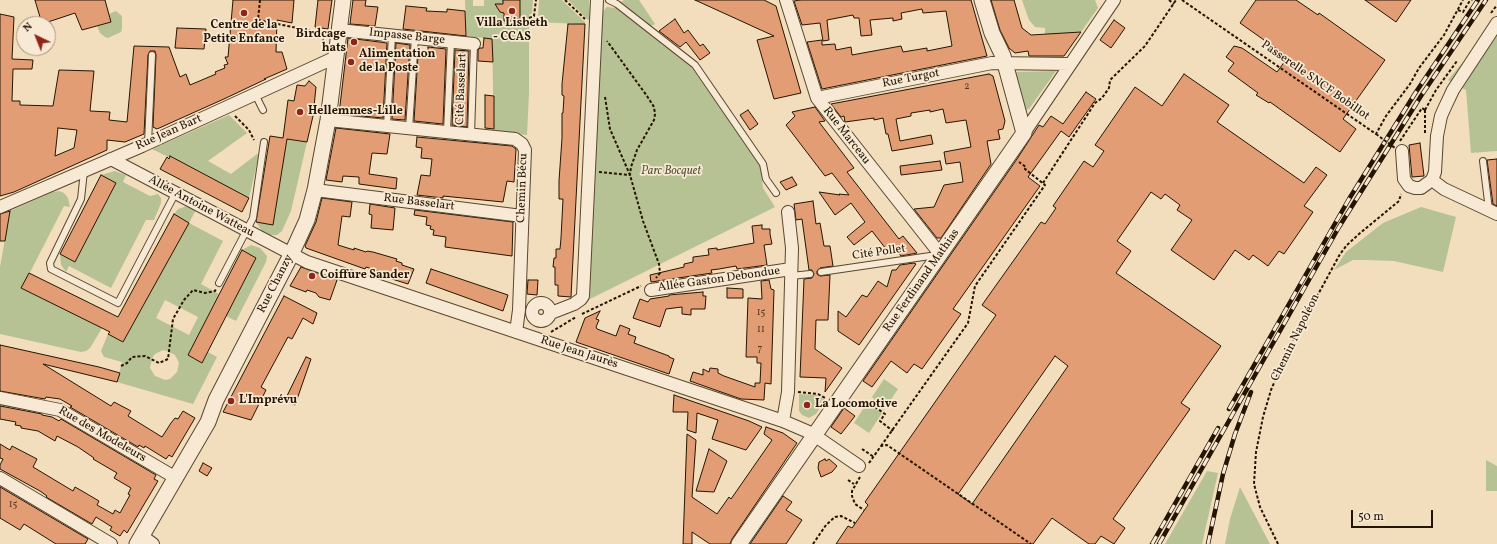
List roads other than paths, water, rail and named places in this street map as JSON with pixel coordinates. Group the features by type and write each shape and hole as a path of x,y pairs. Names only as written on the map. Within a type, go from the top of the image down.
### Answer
{"street":[{"name":"Rue Chanzy","path":"144,541 176,478 208,422 216,400 291,255 307,220 315,190 328,120 343,0"},
{"path":"551,313 574,304 583,296 597,0"},
{"name":"Rue Marceau","path":"786,0 817,98 940,254"},
{"path":"982,0 992,33 1005,64 1024,133"},
{"path":"1024,133 1110,3"},
{"path":"1402,151 1404,179 1406,183 1415,188 1421,188 1432,180 1435,172 1437,136 1441,116 1453,90 1497,23"},
{"name":"Impasse Barge","path":"339,30 474,44"},
{"name":"Rue Jean Bart","path":"0,207 148,143 336,57"},
{"name":"Rue Turgot","path":"817,98 992,63 1070,64"},
{"name":"Chemin Bécu","path":"328,120 515,139 522,144 524,147 522,216 519,310 516,332"},
{"name":"Rue Ferdinand Mathias","path":"739,544 1024,133"},
{"name":"Allée Antoine Watteau","path":"111,159 291,255"},
{"path":"1432,180 1444,189 1493,212"},
{"name":"Rue Basselart","path":"315,190 522,216"},
{"path":"783,421 788,392 792,240 788,212"},
{"name":"Rue Jean Jaurès","path":"291,255 314,265 783,421 804,429 862,469"},
{"name":"Allée Gaston Debondue","path":"648,287 791,273"},
{"name":"Rue des Modeleurs","path":"0,398 60,410 176,478"},
{"path":"0,478 111,544"}],"lane":[{"path":"609,0 622,8 695,65 763,164 766,179 776,193"},
{"path":"386,126 392,35"},
{"path":"409,128 415,38"},
{"name":"Cité Basselart","path":"447,132 451,41"},
{"name":"Cité Basselart","path":"471,135 474,44"},
{"path":"148,143 152,55"},
{"path":"255,94 263,110"},
{"path":"219,282 252,218 264,142"},
{"path":"1483,161 1493,212"},
{"path":"84,171 81,199 50,262 51,269 118,303 175,194"},
{"name":"Cité Pollet","path":"822,272 940,254"},
{"path":"791,273 810,274"}],"railway":[{"path":"1229,409 1349,199 1416,92 1478,0"},
{"path":"1159,544 1339,227 1421,96 1486,0"},
{"path":"1208,544 1223,474 1235,434 1251,392"},
{"path":"1152,544 1218,428"}],"place":[{"name":"Villa Lisbeth - CCAS","path":"512,11"},
{"name":"Centre de la Petite Enfance","path":"244,13"},
{"name":"Birdcage hats","path":"354,42"},
{"name":"Alimentation de la Poste","path":"351,62"},
{"name":"Hellemmes-Lille","path":"300,112"},
{"name":"Coiffure Sander","path":"312,276"},
{"name":"L'Imprévu","path":"231,401"},
{"name":"La Locomotive","path":"807,405"}],"park label":[{"name":"Parc Bocquet","path":"671,172"}]}
